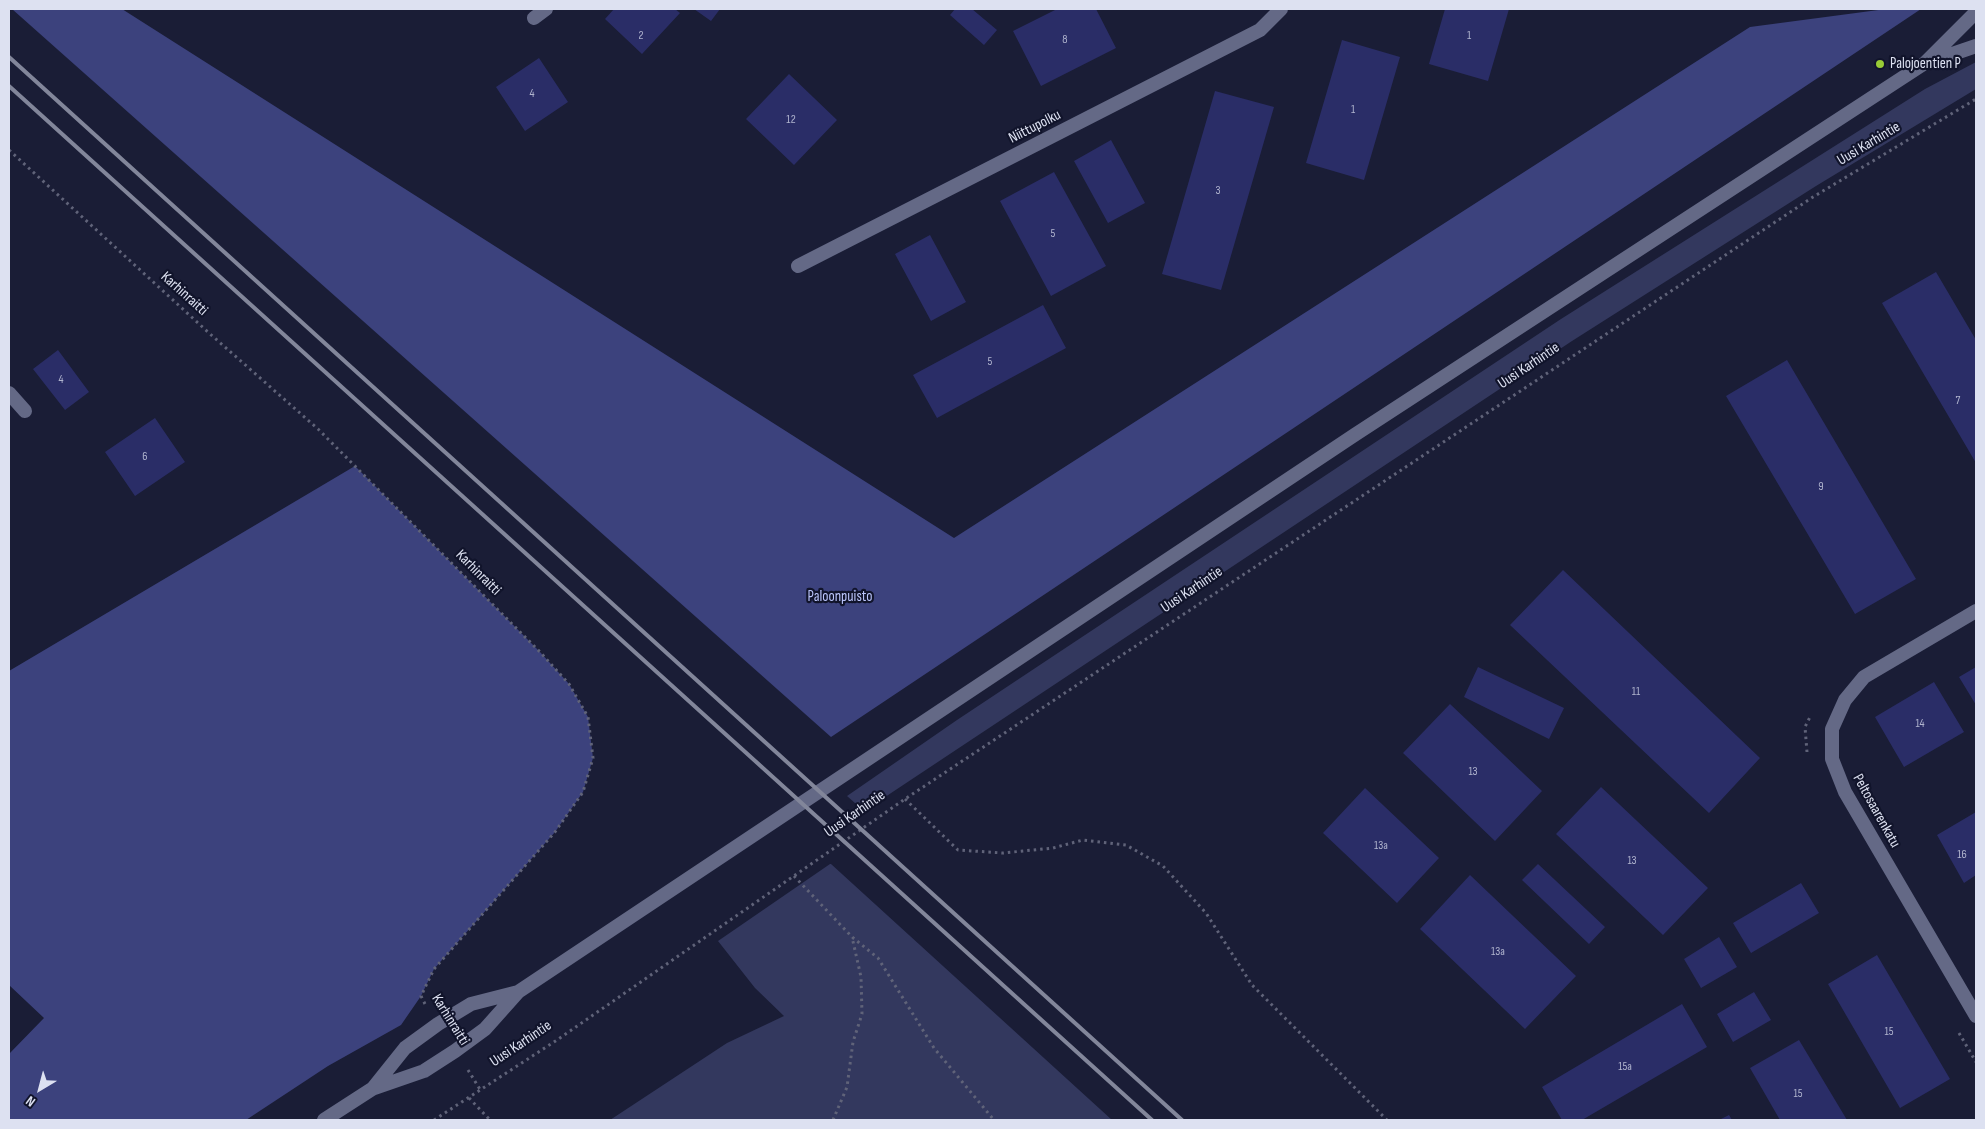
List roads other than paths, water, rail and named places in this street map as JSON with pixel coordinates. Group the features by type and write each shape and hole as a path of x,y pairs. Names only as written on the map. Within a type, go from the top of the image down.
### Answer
{"street":[{"path":"534,18 546,9"},
{"name":"Niittupolku","path":"798,266 1260,30 1281,9"},
{"path":"324,1120 372,1089 424,1071 456,1051 485,1029 518,992 1356,434 1926,63 1976,12"},
{"path":"1926,63 1976,46"},
{"path":"9,393 25,412"},
{"name":"Peltosaarenkatu","path":"1976,611 1864,677 1845,700 1832,729 1832,758 1844,792 1976,1016"},
{"path":"372,1089 406,1048 438,1024 471,1004 518,992"}],"railway":[{"path":"9,57 1182,1120"},
{"path":"9,86 1152,1120"}],"place":[{"name":"Palojoentien P","path":"1880,64"}],"park label":[{"name":"Paloonpuisto","path":"840,597"}]}
